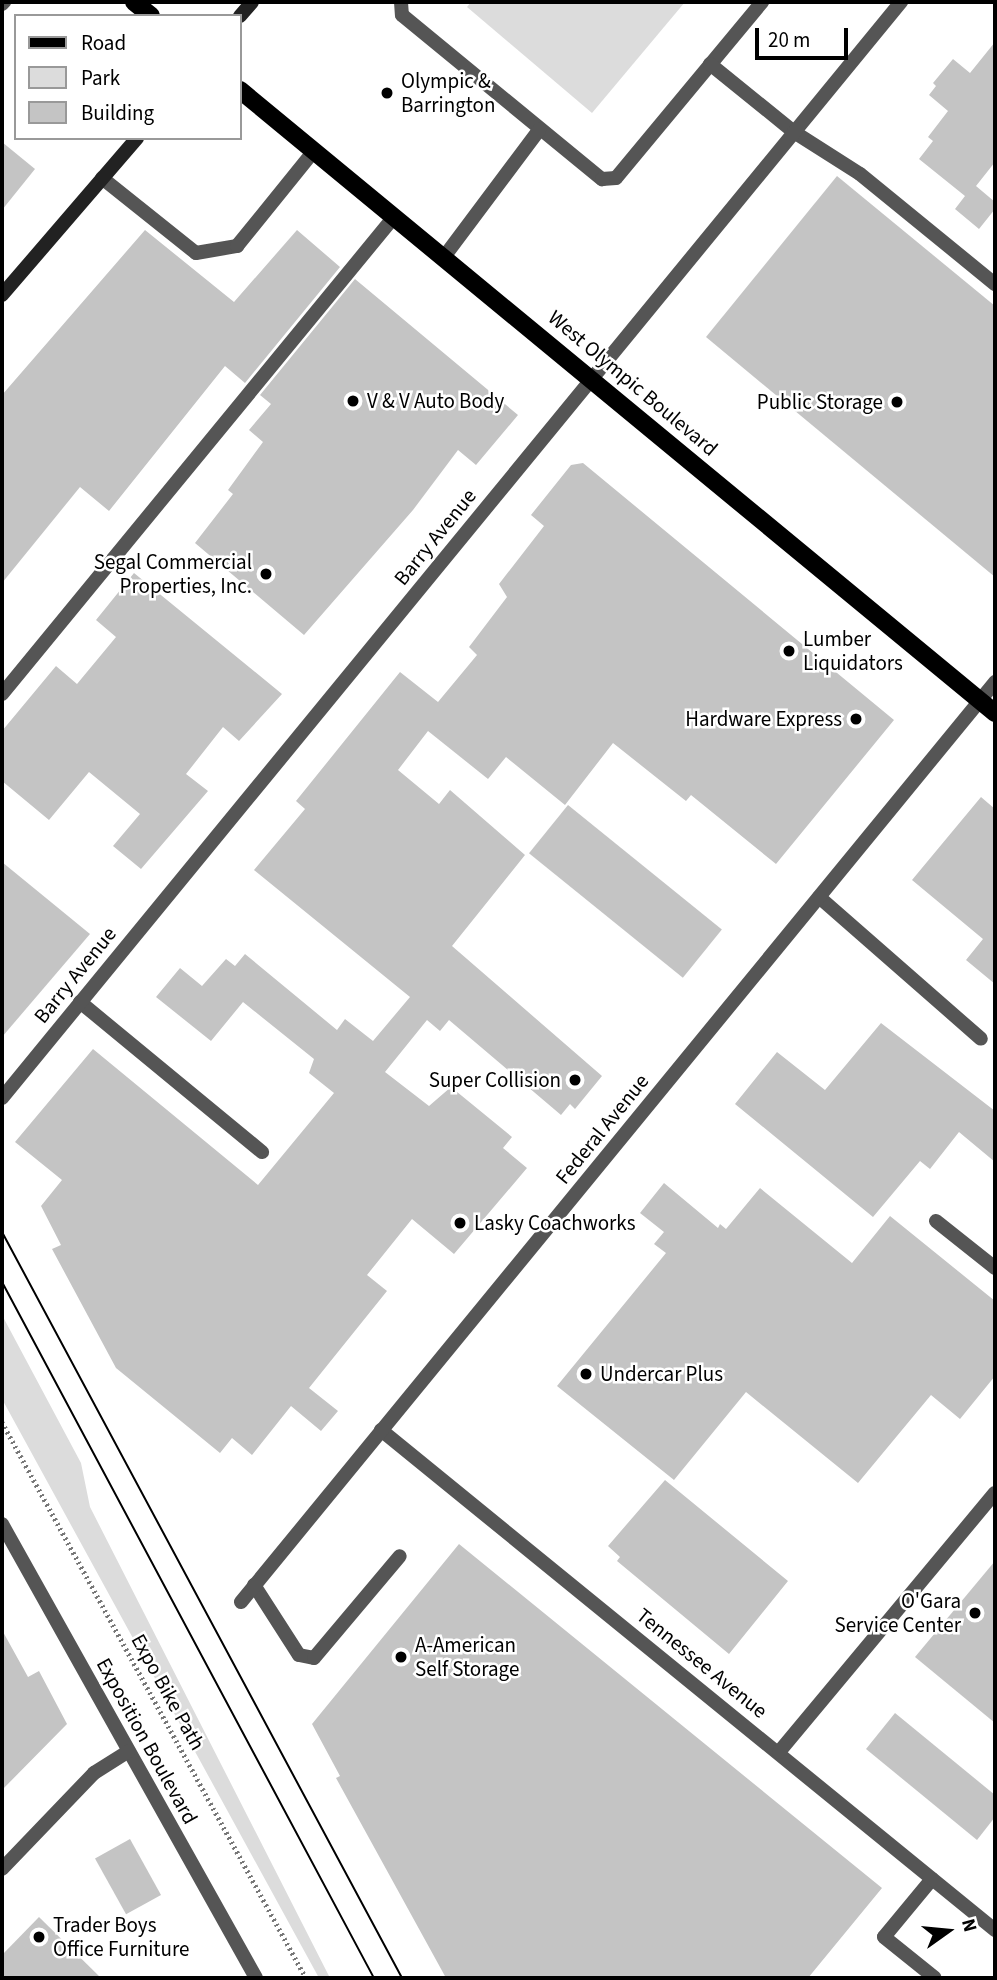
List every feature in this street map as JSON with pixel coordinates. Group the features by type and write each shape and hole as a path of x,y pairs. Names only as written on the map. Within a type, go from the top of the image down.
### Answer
{"main road":[{"path":"134,2 149,14"},
{"name":"West Olympic Boulevard","path":"242,92 593,377 995,713"}],"street":[{"path":"401,2 402,15 602,179 616,178 762,2"},
{"name":"Barry Avenue","path":"2,1098 901,2"},
{"path":"710,64 794,132 860,174 995,284"},
{"path":"444,257 539,130"},
{"path":"2,295 135,140"},
{"path":"103,178 196,253 237,246 314,151"},
{"path":"2,694 394,217"},
{"name":"Federal Avenue","path":"241,1602 995,682"},
{"path":"819,897 981,1039"},
{"path":"80,1002 262,1152"},
{"path":"936,1221 995,1268"},
{"name":"Tennessee Avenue","path":"381,1430 995,1930"},
{"path":"779,1752 995,1493"},
{"name":"Exposition Boulevard","path":"2,1524 256,1978"},
{"path":"254,1586 299,1655 314,1658 400,1556"},
{"path":"3,1865 94,1773 129,1751"},
{"path":"932,1879 884,1937 935,1978"}],"path":[{"name":"Expo Bike Path","path":"2,1422 306,1978"}],"green space":[{"path":"471,2 685,2 592,113 467,7"},
{"path":"2,1315 81,1463 90,1507 330,1978 319,1978 2,1399"}],"building":[{"path":"995,42 995,162 976,186 995,202 995,209 979,229 955,209 965,196 919,159 933,141 928,137 948,111 929,95 936,86 933,83 953,59 970,73"},
{"path":"2,142 35,169 2,210"},
{"path":"837,176 995,306 995,577 706,337"},
{"path":"145,230 234,302 297,230 340,267 245,383 225,366 109,511 80,487 2,583 2,395"},
{"path":"355,279 518,415 476,465 458,450 413,510 304,635 195,543 233,494 228,490 263,442 249,430 271,404 260,395"},
{"path":"583,463 894,720 776,864 691,795 686,801 613,743 565,805 506,757 488,779 428,731 398,770 439,804 450,790 525,855 452,946 602,1076 575,1109 570,1104 561,1115 449,1020 440,1031 427,1020 385,1072 429,1106 451,1087 512,1137 503,1148 527,1168 454,1254 412,1219 367,1275 387,1291 309,1388 338,1411 321,1431 291,1406 252,1455 232,1438 220,1453 116,1368 52,1249 61,1245 41,1206 62,1180 15,1142 93,1049 258,1185 334,1093 309,1073 314,1059 243,1002 211,1041 156,997 180,968 202,986 226,959 235,966 245,954 337,1030 345,1019 373,1041 410,997 254,870 305,809 296,801 400,672 438,702 477,655 469,647 507,597 499,584 544,526 531,515 571,465"},
{"path":"134,573 282,694 239,741 223,727 186,774 208,791 141,869 113,846 140,814 89,772 49,820 2,781 2,731 56,666 77,684 116,637 96,620"},
{"path":"981,797 995,809 995,984 966,960 983,939 912,880"},
{"path":"568,805 722,930 683,978 529,853"},
{"path":"2,862 90,934 2,1037"},
{"path":"881,1023 995,1111 995,1162 959,1132 930,1169 920,1161 873,1217 735,1104 777,1052 825,1090"},
{"path":"664,1183 718,1228 720,1224 726,1229 760,1188 852,1263 890,1216 995,1301 995,1376 960,1419 931,1395 858,1483 746,1392 674,1480 557,1386 666,1253 654,1244 664,1232 640,1213"},
{"path":"665,1480 788,1581 729,1654 617,1561 620,1557 608,1546"},
{"path":"459,1544 882,1888 808,1978 446,1978 336,1778 340,1776 312,1724"},
{"path":"995,1561 995,1723 915,1657"},
{"path":"2,1630 28,1677 39,1671 67,1724 2,1790"},
{"path":"895,1713 995,1795 995,1817 977,1840 866,1749"},
{"path":"130,1839 161,1895 126,1914 95,1858"},
{"name":"Trader Boys Office Furniture","path":"39,1917 101,1978 2,1978 2,1955"}],"tram line":[{"path":"2,1232 402,1978"},
{"path":"2,1282 374,1978"}],"place":[{"name":"Olympic & Barrington","path":"387,93"},
{"name":"V & V Auto Body","path":"353,401"},
{"name":"Public Storage","path":"897,402"},
{"name":"Segal Commercial Properties, Inc.","path":"266,574"},
{"name":"Lumber Liquidators","path":"789,651"},
{"name":"Hardware Express","path":"856,719"},
{"name":"Super Collision","path":"575,1080"},
{"name":"Lasky Coachworks","path":"460,1223"},
{"name":"Undercar Plus","path":"586,1374"},
{"name":"O'Gara Service Center","path":"975,1613"},
{"name":"A-American Self Storage","path":"401,1657"},
{"name":"Trader Boys Office Furniture","path":"39,1937"}]}
